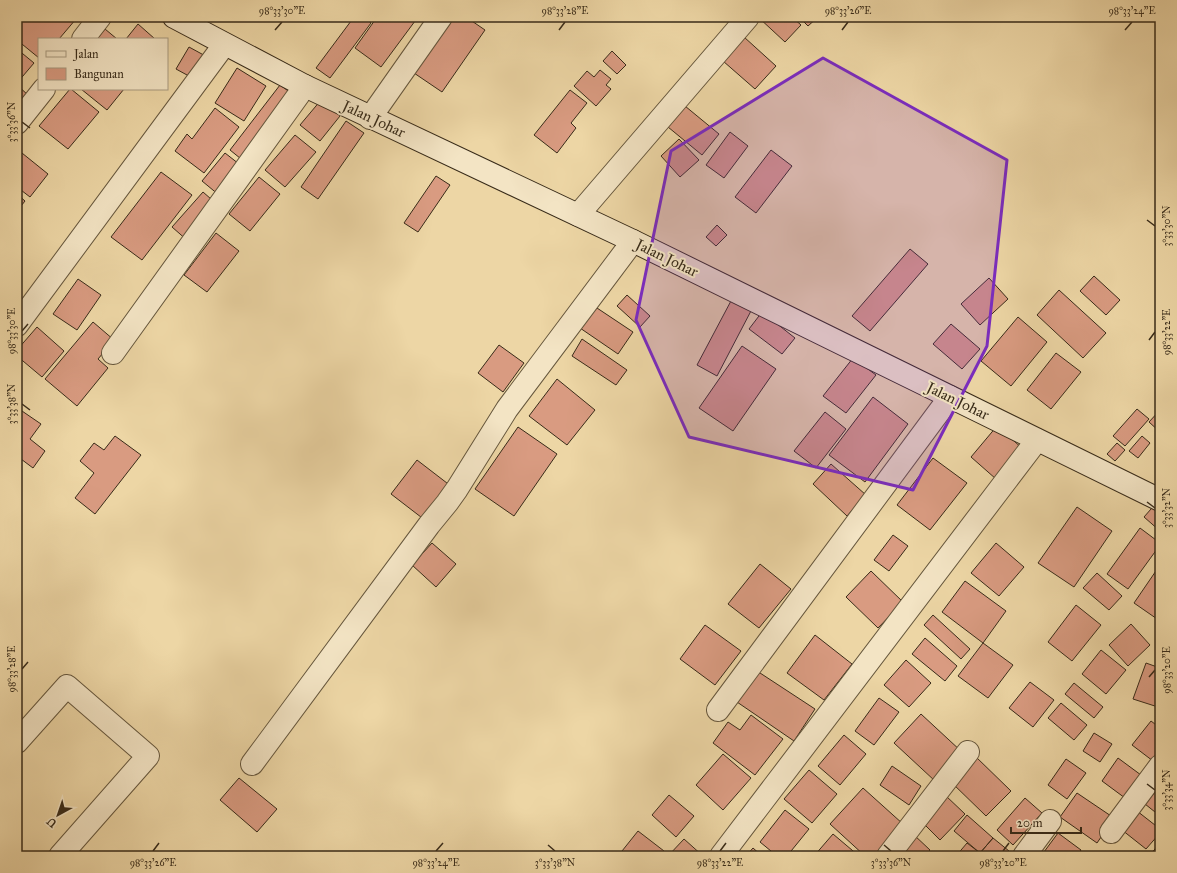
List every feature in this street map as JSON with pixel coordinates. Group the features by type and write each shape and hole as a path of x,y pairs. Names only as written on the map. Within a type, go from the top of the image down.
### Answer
{"street":[{"path":"83,38 100,17"},
{"name":"Jalan Johar","path":"174,17 305,86 370,118 633,241 1160,500"},
{"path":"370,118 441,17"},
{"path":"578,215 748,17"},
{"path":"17,325 224,44"},
{"path":"113,353 305,86"},
{"path":"17,123 43,90"},
{"path":"252,764 447,503 507,409 633,241"},
{"path":"718,710 950,397"},
{"path":"721,856 1037,440"},
{"path":"18,740 67,686 148,756 60,856"},
{"path":"888,856 968,752"},
{"path":"1111,832 1160,766"},
{"path":"1024,856 1050,821"}],"highlighted area":[{"path":"823,58 1007,160 987,346 913,490 689,437 636,320 671,151"}],"building":[{"path":"25,17 74,17 76,19 60,38 38,38 38,57 17,40 17,26"},
{"path":"354,17 364,17 371,23 330,78 316,68"},
{"path":"371,17 418,17 381,67 355,48 375,20"},
{"path":"453,17 466,17 485,30 442,92 414,73"},
{"path":"758,17 792,17 801,25 785,42"},
{"path":"799,17 818,17 808,26"},
{"path":"138,24 154,38 127,38"},
{"path":"105,29 116,38 98,38"},
{"path":"744,37 776,66 755,89 723,61"},
{"path":"189,47 211,59 198,81 176,69"},
{"path":"17,49 34,63 17,83"},
{"path":"612,51 626,65 617,74 603,61"},
{"path":"237,68 266,86 244,121 215,103"},
{"path":"600,70 611,79 606,85 611,89 596,106 574,86 587,71 594,77"},
{"path":"17,85 28,95 17,108"},
{"path":"280,85 302,101 251,167 230,150"},
{"path":"69,90 72,90 99,112 68,149 39,126"},
{"path":"82,90 123,90 107,110"},
{"path":"570,90 587,103 571,123 576,128 557,153 534,135"},
{"path":"321,100 340,116 320,141 300,125"},
{"path":"685,106 719,134 702,155 668,127"},
{"path":"215,108 239,127 204,173 175,151 187,134 192,139"},
{"path":"346,121 364,133 318,199 301,187"},
{"path":"730,132 748,146 724,178 706,165"},
{"path":"295,135 316,152 285,187 265,170"},
{"path":"679,139 699,160 680,177 661,156"},
{"path":"17,149 48,174 30,197 17,187"},
{"path":"771,150 792,166 756,213 735,197"},
{"path":"225,153 248,171 225,200 202,181"},
{"path":"161,172 192,195 142,260 111,237"},
{"path":"436,176 450,185 418,232 404,223"},
{"path":"259,177 280,194 250,231 229,214"},
{"path":"203,192 219,206 188,241 172,227"},
{"path":"17,194 25,201 17,211"},
{"path":"717,225 727,235 716,246 706,237"},
{"path":"216,233 239,251 207,292 184,275"},
{"path":"910,249 928,264 870,331 852,316"},
{"path":"1094,276 1120,300 1106,315 1080,291"},
{"path":"989,278 1008,299 980,325 961,304"},
{"path":"78,279 101,295 77,330 53,314"},
{"path":"1059,290 1106,333 1083,358 1037,315"},
{"path":"627,295 650,316 640,327 617,306"},
{"path":"732,299 752,309 717,376 697,365"},
{"path":"594,306 633,332 618,354 580,328"},
{"path":"762,312 795,338 782,354 749,329"},
{"path":"1018,317 1047,342 1011,386 981,361"},
{"path":"93,322 114,340 98,359 108,368 77,406 45,379"},
{"path":"951,324 980,349 962,369 933,344"},
{"path":"37,327 64,351 42,377 17,356 17,350"},
{"path":"582,339 627,370 616,385 572,356"},
{"path":"499,345 524,363 503,392 478,373"},
{"path":"742,346 776,369 733,431 699,408"},
{"path":"1056,353 1081,372 1051,409 1027,390"},
{"path":"853,358 876,375 846,413 823,396"},
{"path":"557,379 595,410 567,445 529,416"},
{"path":"873,397 908,424 865,482 829,455"},
{"path":"1137,409 1149,419 1125,446 1113,436"},
{"path":"1160,410 1160,432 1149,422"},
{"path":"22,411 41,424 30,439 45,451 33,468 17,456 17,418"},
{"path":"825,412 846,429 816,468 794,451"},
{"path":"997,426 1023,449 996,479 971,457"},
{"path":"518,427 557,454 514,516 475,489"},
{"path":"115,436 141,455 95,514 75,498 94,473 80,461 94,443 104,450"},
{"path":"1142,436 1150,443 1138,458 1129,451"},
{"path":"1117,443 1125,450 1115,461 1107,454"},
{"path":"933,458 967,483 930,530 897,505"},
{"path":"417,460 456,490 430,524 391,494"},
{"path":"831,464 866,495 847,516 813,484"},
{"path":"1158,501 1160,502 1160,531 1144,517"},
{"path":"1077,507 1112,531 1074,587 1038,563"},
{"path":"1140,528 1160,543 1160,545 1128,589 1107,574"},
{"path":"893,535 908,546 889,571 874,560"},
{"path":"432,543 456,564 436,587 412,565"},
{"path":"996,543 1024,567 999,596 971,573"},
{"path":"760,564 791,589 759,628 728,604"},
{"path":"1160,565 1160,621 1134,603"},
{"path":"871,571 903,602 878,628 846,597"},
{"path":"1097,573 1122,596 1109,610 1083,588"},
{"path":"965,581 1006,611 983,643 942,612"},
{"path":"1076,605 1101,625 1072,661 1048,642"},
{"path":"933,615 970,649 961,659 924,625"},
{"path":"1131,624 1150,645 1128,666 1109,645"},
{"path":"705,625 741,651 715,685 680,659"},
{"path":"815,635 852,664 824,700 787,673"},
{"path":"925,638 957,666 945,681 912,654"},
{"path":"983,643 1013,665 988,698 958,676"},
{"path":"1101,650 1126,670 1106,694 1082,674"},
{"path":"906,660 931,683 909,707 884,685"},
{"path":"1146,663 1160,668 1160,702 1158,707 1133,699"},
{"path":"757,671 815,709 794,741 737,702"},
{"path":"1030,682 1054,700 1033,727 1009,708"},
{"path":"1074,683 1103,707 1094,718 1065,694"},
{"path":"879,698 899,712 874,745 855,731"},
{"path":"1061,703 1087,725 1074,740 1048,718"},
{"path":"921,714 962,752 935,781 894,743"},
{"path":"751,715 783,739 755,775 713,743 728,722 740,730"},
{"path":"1151,721 1160,728 1160,752 1153,761 1132,745"},
{"path":"1094,733 1112,744 1100,762 1083,751"},
{"path":"844,735 866,754 840,785 818,766"},
{"path":"723,754 751,778 723,810 696,785"},
{"path":"975,756 1011,791 986,816 950,781"},
{"path":"1118,758 1141,775 1125,798 1102,781"},
{"path":"1066,759 1086,773 1067,799 1048,785"},
{"path":"892,766 921,786 909,805 880,785"},
{"path":"809,770 837,794 812,823 784,799"},
{"path":"239,778 277,809 257,832 220,800"},
{"path":"1160,786 1160,816 1145,804"},
{"path":"863,788 903,824 874,856 865,856 830,824"},
{"path":"1077,793 1114,818 1097,843 1060,817"},
{"path":"669,795 694,816 676,837 652,815"},
{"path":"945,795 965,814 940,840 920,820"},
{"path":"1025,798 1042,813 1013,845 997,830"},
{"path":"785,810 809,829 787,856 777,856 760,842"},
{"path":"1137,811 1160,829 1160,833 1146,849 1122,830"},
{"path":"967,815 993,838 980,853 954,831"},
{"path":"638,831 664,851 660,856 618,856"},
{"path":"1058,833 1081,850 1077,856 1041,856"},
{"path":"833,834 859,856 814,856"},
{"path":"913,834 930,850 924,856 893,856"},
{"path":"993,838 1009,851 1005,856 956,856 967,843 980,853"},
{"path":"684,839 703,856 668,856"},
{"path":"1160,843 1160,856 1149,856"},
{"path":"753,848 762,856 746,856"}]}
